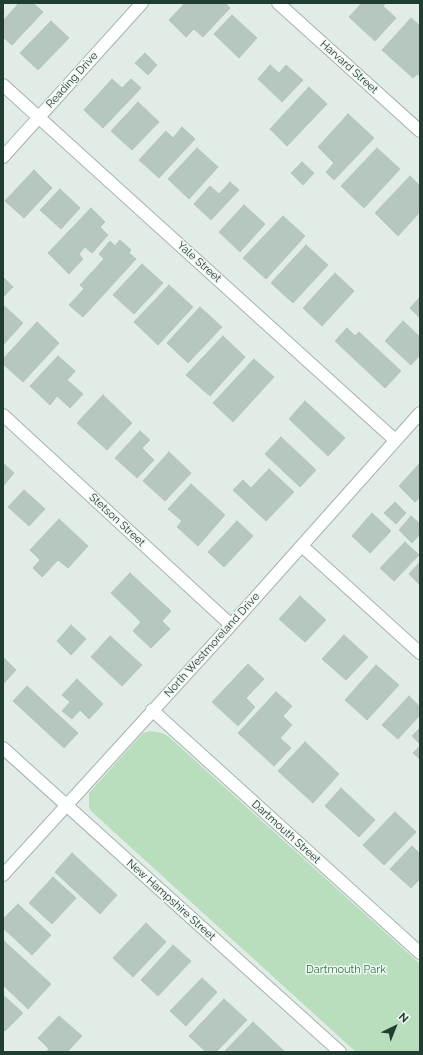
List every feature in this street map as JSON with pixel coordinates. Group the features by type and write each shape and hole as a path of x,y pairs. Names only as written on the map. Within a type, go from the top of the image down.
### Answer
{"street":[{"name":"Reading Drive","path":"3,157 142,3"},
{"name":"Harvard Street","path":"278,3 420,132"},
{"name":"Yale Street","path":"3,85 395,440"},
{"name":"North Westmoreland Drive","path":"3,875 231,625 420,413"},
{"name":"Stetson Street","path":"3,415 231,625"},
{"path":"302,546 420,652"},
{"name":"Dartmouth Street","path":"152,710 420,953"},
{"name":"New Hampshire Street","path":"3,748 340,1052"}],"green space":[{"name":"Dartmouth Park","path":"150,731 162,733 169,737 420,964 420,1052 356,1052 91,811 89,807 89,793 143,733"}],"building":[{"path":"19,3 33,3 43,12 12,45 3,37 3,21"},
{"path":"185,3 225,3 230,8 203,37 194,29 186,37 169,20"},
{"path":"362,3 386,3 383,6 396,18 375,41 349,17"},
{"path":"232,15 257,38 239,58 214,34"},
{"path":"411,18 420,26 420,76 417,74 413,78 382,50"},
{"path":"51,21 69,38 38,70 20,53"},
{"path":"145,53 157,65 148,75 135,63"},
{"path":"270,65 279,73 286,65 303,80 282,102 258,79"},
{"path":"112,79 122,88 131,79 141,88 103,128 84,110"},
{"path":"309,87 327,104 287,146 270,129"},
{"path":"138,102 159,122 132,150 111,131"},
{"path":"348,114 374,138 334,180 326,172 334,163 318,147"},
{"path":"182,127 195,139 159,178 139,160 166,131 173,138"},
{"path":"197,148 218,167 189,199 168,179"},
{"path":"377,148 400,169 364,208 341,186"},
{"path":"302,162 314,173 303,185 291,173"},
{"path":"34,170 52,188 24,218 5,201"},
{"path":"410,176 420,186 420,212 398,236 375,213"},
{"path":"230,182 239,190 211,220 194,204 210,186 219,194"},
{"path":"60,189 80,208 61,229 40,210"},
{"path":"244,205 265,224 240,252 219,232"},
{"path":"91,208 105,222 100,227 108,235 92,253 85,247 79,254 83,259 69,274 48,253"},
{"path":"283,216 305,236 266,279 243,258"},
{"path":"120,240 131,250 129,253 136,259 83,317 69,305 84,289 80,285 104,259 99,254 110,241 115,246"},
{"path":"306,245 328,265 293,303 271,283"},
{"path":"142,264 163,283 134,314 113,295"},
{"path":"335,273 354,291 322,326 303,308"},
{"path":"3,277 13,287 3,297"},
{"path":"169,285 193,307 158,345 134,322"},
{"path":"420,297 420,318 410,308"},
{"path":"3,305 23,323 3,345"},
{"path":"200,307 222,327 188,363 167,343"},
{"path":"403,321 420,337 420,355 411,365 385,341"},
{"path":"37,322 59,343 23,382 3,364 3,359"},
{"path":"347,328 355,336 359,332 401,371 385,388 335,341"},
{"path":"223,336 245,357 210,396 186,375"},
{"path":"58,356 75,371 67,380 83,394 70,408 57,396 50,405 30,386"},
{"path":"254,359 274,377 233,422 213,403"},
{"path":"103,395 132,423 107,450 77,423"},
{"path":"305,401 345,438 328,456 289,419"},
{"path":"140,431 150,440 142,448 154,460 137,478 115,458"},
{"path":"281,437 316,470 300,487 265,454"},
{"path":"169,452 191,473 165,501 143,481"},
{"path":"3,463 14,473 3,486"},
{"path":"420,463 420,497 415,502 399,486"},
{"path":"269,469 294,492 266,521 233,490 243,480 251,488"},
{"path":"191,484 225,515 198,546 177,527 182,521 168,509"},
{"path":"24,490 45,509 29,526 8,507"},
{"path":"395,502 406,513 396,524 384,513"},
{"path":"372,513 391,531 370,553 352,536"},
{"path":"411,516 420,524 420,534 412,543 399,530"},
{"path":"59,519 88,546 68,568 58,560 42,577 33,568 40,560 30,550"},
{"path":"237,521 253,536 224,567 208,552"},
{"path":"405,542 419,555 394,581 380,568"},
{"path":"420,562 420,585 409,574"},
{"path":"130,573 171,611 162,621 170,629 151,648 133,631 141,622 111,593"},
{"path":"300,596 326,620 305,642 279,619"},
{"path":"71,625 86,639 71,655 57,641"},
{"path":"344,635 368,657 346,680 322,659"},
{"path":"110,636 142,665 122,686 91,657"},
{"path":"3,657 16,670 3,684"},
{"path":"248,664 264,679 246,698 255,707 238,726 212,702"},
{"path":"376,665 399,685 367,720 345,700"},
{"path":"77,679 103,704 89,719 80,710 72,719 62,711 70,702 62,695"},
{"path":"27,686 78,733 64,748 13,701"},
{"path":"276,692 292,706 283,716 292,725 280,738 291,748 274,766 238,733"},
{"path":"409,696 420,707 420,715 398,739 382,725"},
{"path":"420,728 420,744 412,736"},
{"path":"305,742 339,774 313,803 278,771"},
{"path":"420,746 420,759 413,753"},
{"path":"341,788 375,820 359,837 325,806"},
{"path":"395,812 416,832 384,865 363,845"},
{"path":"412,846 420,854 420,879 411,888 390,869"},
{"path":"72,853 117,895 100,914 55,872"},
{"path":"53,877 76,898 52,924 29,903"},
{"path":"18,904 51,935 32,955 3,928 3,919"},
{"path":"146,923 166,942 133,977 113,958"},
{"path":"4,941 51,984 28,1009 3,985"},
{"path":"173,945 191,961 158,996 141,980"},
{"path":"202,978 217,992 186,1026 170,1011"},
{"path":"3,995 23,1013 5,1031 3,1029"},
{"path":"224,999 247,1020 216,1052 206,1052 189,1036"},
{"path":"59,1016 82,1036 67,1052 46,1052 49,1049 38,1038"},
{"path":"253,1022 285,1052 225,1051"}]}
